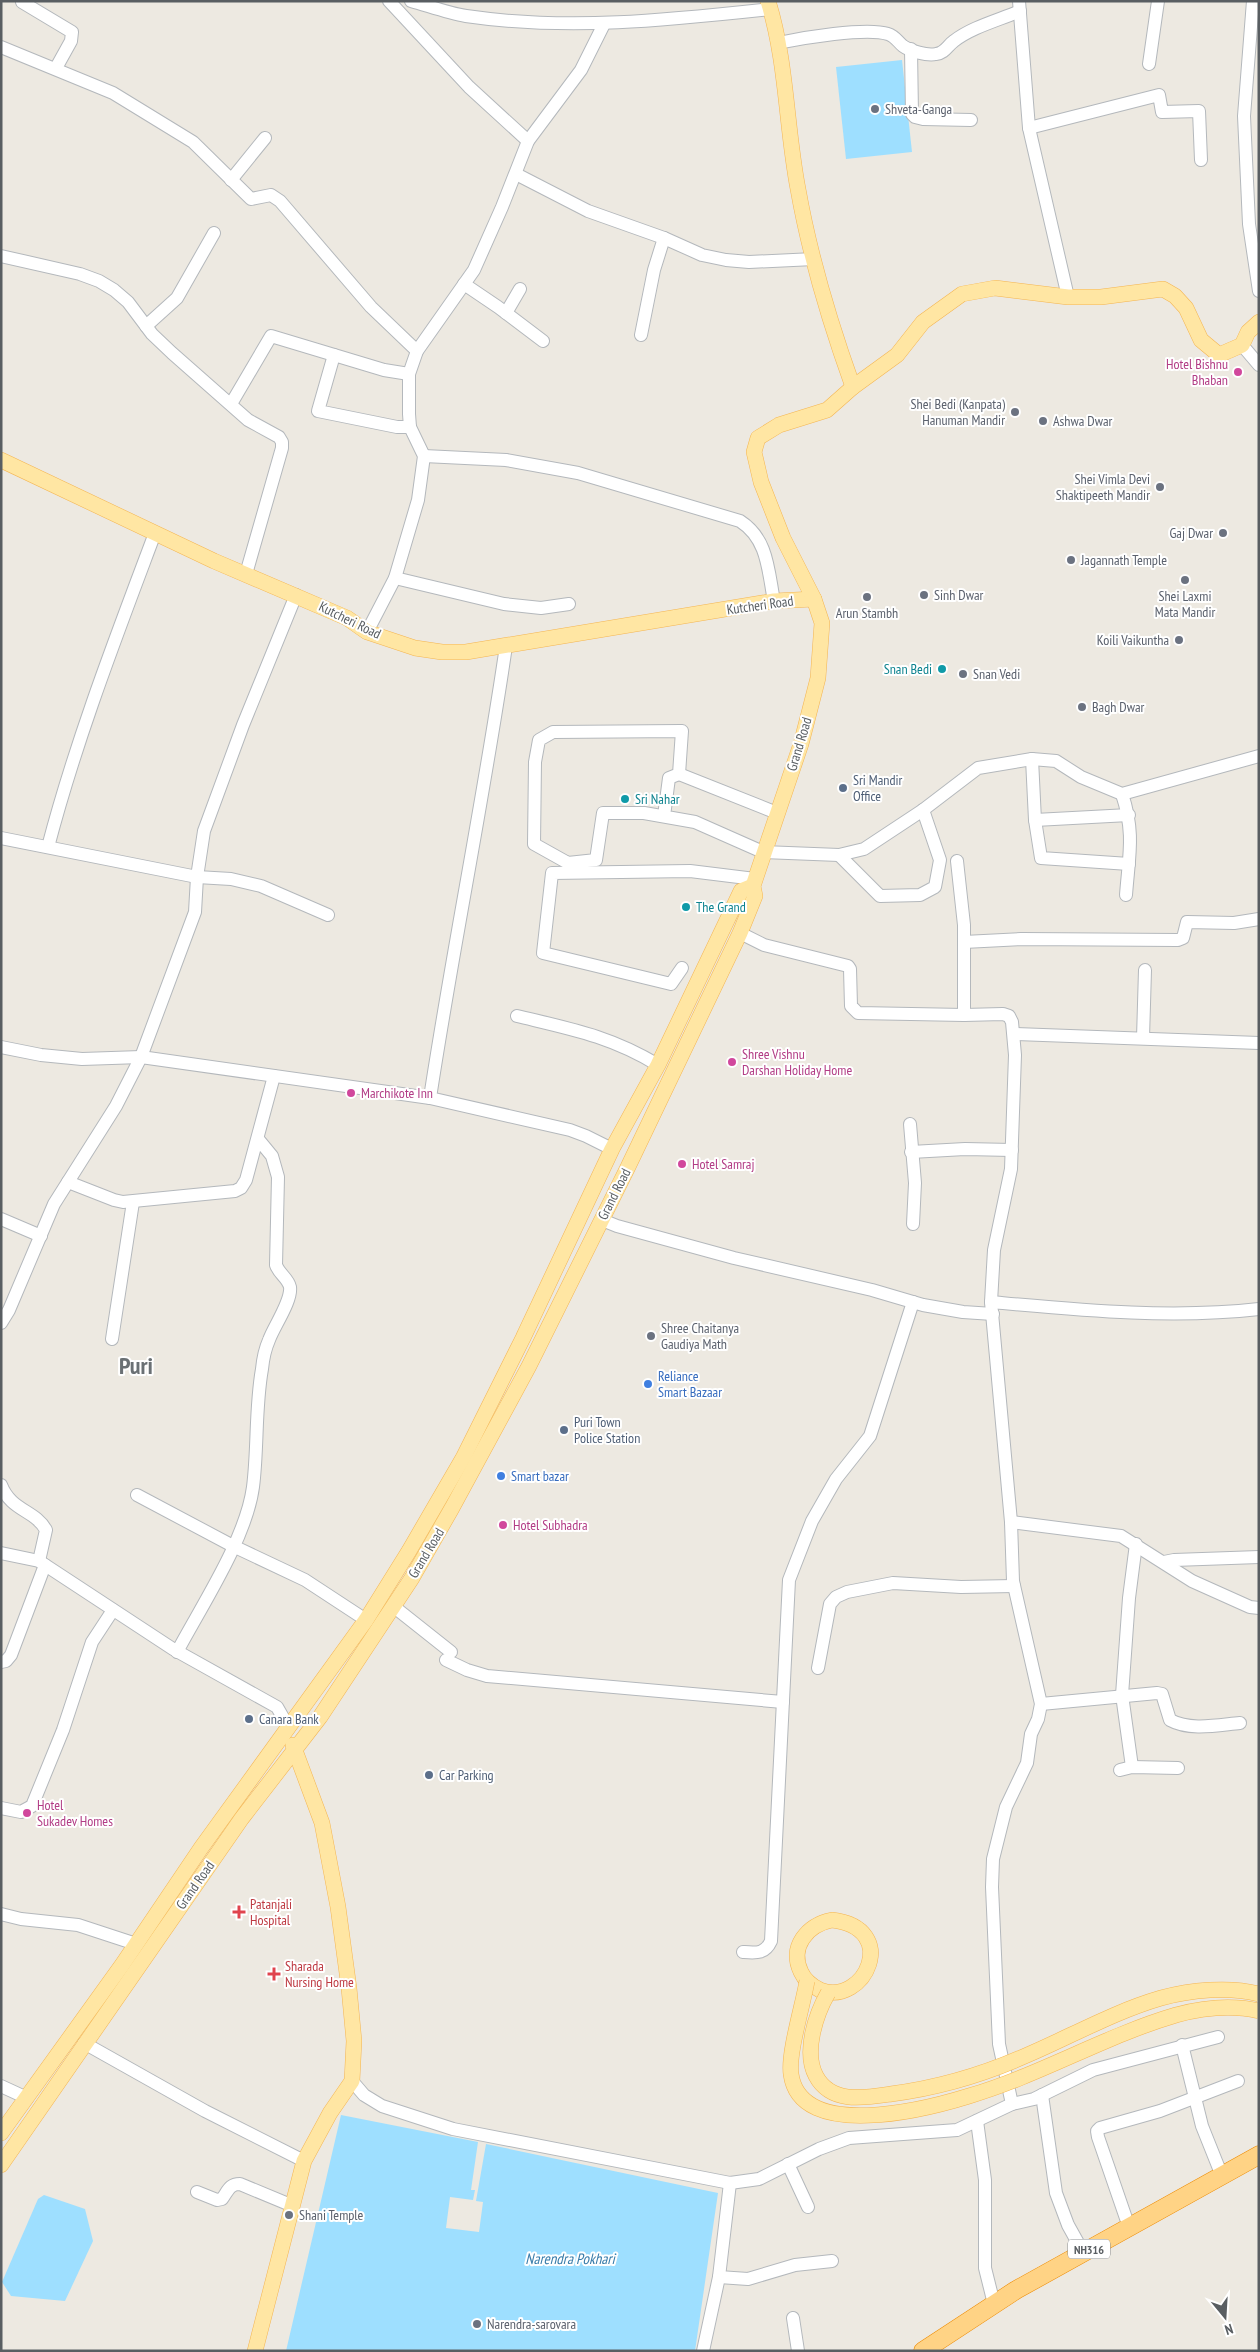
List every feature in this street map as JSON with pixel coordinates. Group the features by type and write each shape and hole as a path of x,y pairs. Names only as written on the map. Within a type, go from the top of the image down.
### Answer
{"highway":[{"name":"NH316","path":"923,2351 994,2304 1083,2252 1259,2155"}],"main road":[{"path":"769,5 778,43 798,189 829,320 853,387"},
{"name":"Grand Road","path":"1,2165 242,1818 320,1717 393,1606 452,1508 512,1398 602,1220 740,934 755,896 754,882 800,744 818,678 822,623 814,599 783,538 761,482 754,452 758,438 779,425 827,410 853,387 897,355 923,322 962,294 995,288 1068,297 1101,297 1163,290 1175,296 1186,308 1201,340 1219,355 1242,345"},
{"path":"1242,345 1248,332 1259,322"},
{"name":"Kutcheri Road","path":"1,460 155,533 347,618 367,632 415,648 442,652 466,652 774,601 814,599"},
{"name":"Grand Road","path":"2,2131 136,1944 201,1848 366,1620 409,1551 463,1458 523,1338 612,1149 658,1065 742,892 754,882"},
{"path":"612,1149 631,1162"},
{"path":"255,2351 304,2161 330,2112 352,2082 352,2024 338,1907 322,1823 295,1750 289,1728"},
{"path":"832,1920 848,1921 864,1933 871,1948 871,1962 861,1980 846,1990 828,1993 812,1986 807,1981 796,1964 798,1947 803,1936 821,1922 832,1920"},
{"path":"807,1981 791,2058 790,2074 795,2088 804,2100 821,2111 840,2115 897,2112 969,2096 1124,2033 1178,2015 1228,2008 1259,2011"},
{"path":"828,1993 822,2003 814,2032 810,2057 813,2070 821,2086 831,2092 850,2098 920,2090 960,2081 1023,2057 1126,2011 1162,1998 1196,1992 1229,1991 1259,1994"}],"street":[{"path":"389,1 469,87 528,141"},
{"path":"411,1 465,16 525,22 604,24 673,20 769,5"},
{"path":"1149,64 1158,1"},
{"path":"1253,1 1253,55 1244,116 1249,224 1259,291"},
{"path":"22,2 72,32 72,40 56,68"},
{"path":"778,43 816,36 879,32 889,34 904,47 930,55 943,53 953,42 1020,6 1029,128 1068,297"},
{"path":"367,632 395,578 418,500 424,456 410,427 409,374 417,351 474,270 516,174 528,141 580,70 604,24"},
{"path":"1,47 113,93 193,142 251,199 271,195 280,202 371,306 417,351"},
{"path":"911,49 910,106 915,118 971,120"},
{"path":"1029,128 1159,96 1162,112 1199,111 1201,160"},
{"path":"231,180 265,138"},
{"path":"516,174 588,211 664,238 702,255 749,262 814,259"},
{"path":"146,326 177,298 214,233"},
{"path":"641,335 654,270 664,238"},
{"path":"1,256 80,274 99,281 128,302 146,326 172,353 248,420 279,437 282,442 246,574"},
{"path":"464,284 543,341"},
{"path":"506,313 520,289"},
{"path":"231,404 271,336 384,370 409,374"},
{"path":"1242,345 1259,365"},
{"path":"334,355 318,411 397,427 410,427"},
{"path":"424,456 506,460 578,474 740,521 752,529 758,537 764,554 774,601"},
{"path":"48,847 62,793 95,693 155,533"},
{"path":"395,578 504,604 541,608 569,604"},
{"path":"1,1323 9,1310 54,1204 116,1106 142,1057 195,912 197,877 204,831 243,725 296,595"},
{"path":"430,1098 447,985 471,865 506,646"},
{"path":"679,774 682,731 553,732 538,740 535,762 534,844 568,863 596,860 602,813 644,813 694,822 763,852 839,854 864,849 923,810 978,768 1032,759 1056,761 1081,778 1122,794 1259,756"},
{"path":"1032,759 1036,820 1042,858 1129,864"},
{"path":"664,816 669,778 679,774 777,813"},
{"path":"1122,794 1129,815 1132,834 1126,895"},
{"path":"839,854 880,896 920,894 935,887 940,860 923,810"},
{"path":"1036,820 1129,815"},
{"path":"1,838 197,877 231,879 261,886 328,915"},
{"path":"957,862 962,900 964,942 964,1015"},
{"path":"682,968 671,984 543,953 552,872 690,870 754,882"},
{"path":"964,942 1021,939 1178,940 1183,938 1187,922 1234,923 1259,919"},
{"path":"740,934 764,945 848,966 850,969 851,1006 858,1013 1003,1014 1008,1016 1012,1022 1016,1055 1011,1169 994,1250 992,1308 1011,1522 1014,1586 1041,1704 1038,1719 1031,1734 1027,1763 1006,1807 993,1859 992,1887 999,2044 1012,2104"},
{"path":"1143,1038 1146,970"},
{"path":"517,1016 602,1037 636,1052 658,1065"},
{"path":"1014,1034 1259,1043"},
{"path":"1,1047 41,1055 82,1059 142,1057 430,1098 570,1130 612,1149"},
{"path":"68,1182 114,1200 134,1202 235,1191 241,1188 246,1180 274,1076"},
{"path":"910,1124 915,1183 913,1224"},
{"path":"177,1652 233,1546 243,1522 253,1487 256,1420 265,1353 290,1295 288,1282 279,1273 276,1266 278,1177 276,1166 258,1139"},
{"path":"911,1152 965,1149 1012,1150"},
{"path":"112,1339 134,1202"},
{"path":"1,1219 41,1236"},
{"path":"602,1220 617,1226 724,1256 846,1283 945,1310 992,1308 1202,1314 1259,1309"},
{"path":"743,1952 762,1952 768,1949 771,1941 789,1580 812,1521 831,1488 870,1436 913,1302"},
{"path":"1,1484 8,1498 17,1507 43,1524 46,1530 42,1563 11,1655 6,1661 1,1662"},
{"path":"137,1495 233,1546 305,1580 366,1620"},
{"path":"1011,1522 1106,1532 1121,1536 1192,1581 1250,1607 1259,1608"},
{"path":"1136,1544 1122,1695 1126,1769 1178,1768"},
{"path":"1,1553 42,1563 177,1652 277,1707 289,1728"},
{"path":"1164,1562 1259,1557"},
{"path":"818,1668 830,1604 836,1597 847,1592 893,1583 961,1587 1014,1586"},
{"path":"393,1606 467,1670 487,1676 783,1702"},
{"path":"1,1808 21,1812 32,1806 62,1730 92,1642 113,1610"},
{"path":"1041,1704 1147,1692 1162,1694 1170,1720 1176,1724 1200,1726 1240,1724"},
{"path":"1,1914 21,1919 78,1925 136,1944"},
{"path":"352,2082 364,2094 382,2106 453,2129 730,2183 758,2179 819,2149 849,2138 957,2130 1012,2104 1034,2099 1093,2070 1218,2037"},
{"path":"84,2043 205,2111 304,2161"},
{"path":"1182,2046 1194,2098 1209,2146 1222,2176"},
{"path":"1129,2227 1097,2131 1100,2128 1160,2111 1238,2081"},
{"path":"1,2086 27,2098"},
{"path":"1042,2095 1056,2193 1068,2225 1083,2252"},
{"path":"977,2121 985,2180 985,2268 994,2304"},
{"path":"788,2164 808,2207"},
{"path":"703,2351 720,2277 730,2183"},
{"path":"197,2192 218,2200 222,2199 228,2188 234,2184 240,2184 293,2206"},
{"path":"720,2277 748,2279 795,2265 832,2261"},
{"path":"793,2318 798,2351"}],"water":[{"path":"902,60 912,152 846,159 836,67"},
{"name":"Narendra Pokhari","path":"341,2115 478,2142 471,2190 475,2190 473,2200 450,2197 446,2228 479,2232 483,2202 476,2201 486,2144 718,2193 695,2351 286,2351"},
{"path":"44,2195 85,2209 93,2241 65,2301 11,2296 2,2282 38,2199"}],"place":[{"name":"Shveta-Ganga","path":"875,109"},
{"name":"Hotel Bishnu Bhaban","path":"1238,372"},
{"name":"Shei Bedi (Kanpata) Hanuman Mandir","path":"1015,412"},
{"name":"Ashwa Dwar","path":"1043,421"},
{"name":"Shei Vimla Devi Shaktipeeth Mandir","path":"1160,487"},
{"name":"Gaj Dwar","path":"1223,533"},
{"name":"Jagannath Temple","path":"1071,560"},
{"name":"Shei Laxmi Mata Mandir","path":"1185,580"},
{"name":"Sinh Dwar","path":"924,595"},
{"name":"Arun Stambh","path":"867,597"},
{"name":"Koili Vaikuntha","path":"1179,640"},
{"name":"Snan Bedi","path":"942,669"},
{"name":"Snan Vedi","path":"963,674"},
{"name":"Bagh Dwar","path":"1082,707"},
{"name":"Sri Mandir Office","path":"843,788"},
{"name":"Sri Nahar","path":"625,799"},
{"name":"The Grand","path":"686,907"},
{"name":"Shree Vishnu Darshan Holiday Home","path":"732,1062"},
{"name":"Marchikote Inn","path":"351,1093"},
{"name":"Hotel Samraj","path":"682,1164"},
{"name":"Shree Chaitanya Gaudiya Math","path":"651,1336"},
{"name":"Reliance Smart Bazaar","path":"648,1384"},
{"name":"Puri Town Police Station","path":"564,1430"},
{"name":"Smart bazar","path":"501,1476"},
{"name":"Hotel Subhadra","path":"503,1525"},
{"name":"Canara Bank","path":"249,1719"},
{"name":"Car Parking","path":"429,1775"},
{"name":"Hotel Sukadev Homes","path":"27,1813"},
{"name":"Patanjali Hospital","path":"239,1912"},
{"name":"Sharada Nursing Home","path":"274,1974"},
{"name":"Shani Temple","path":"289,2215"},
{"name":"Narendra-sarovara","path":"477,2324"}],"district":[{"name":"Puri","path":"136,1365"}]}
